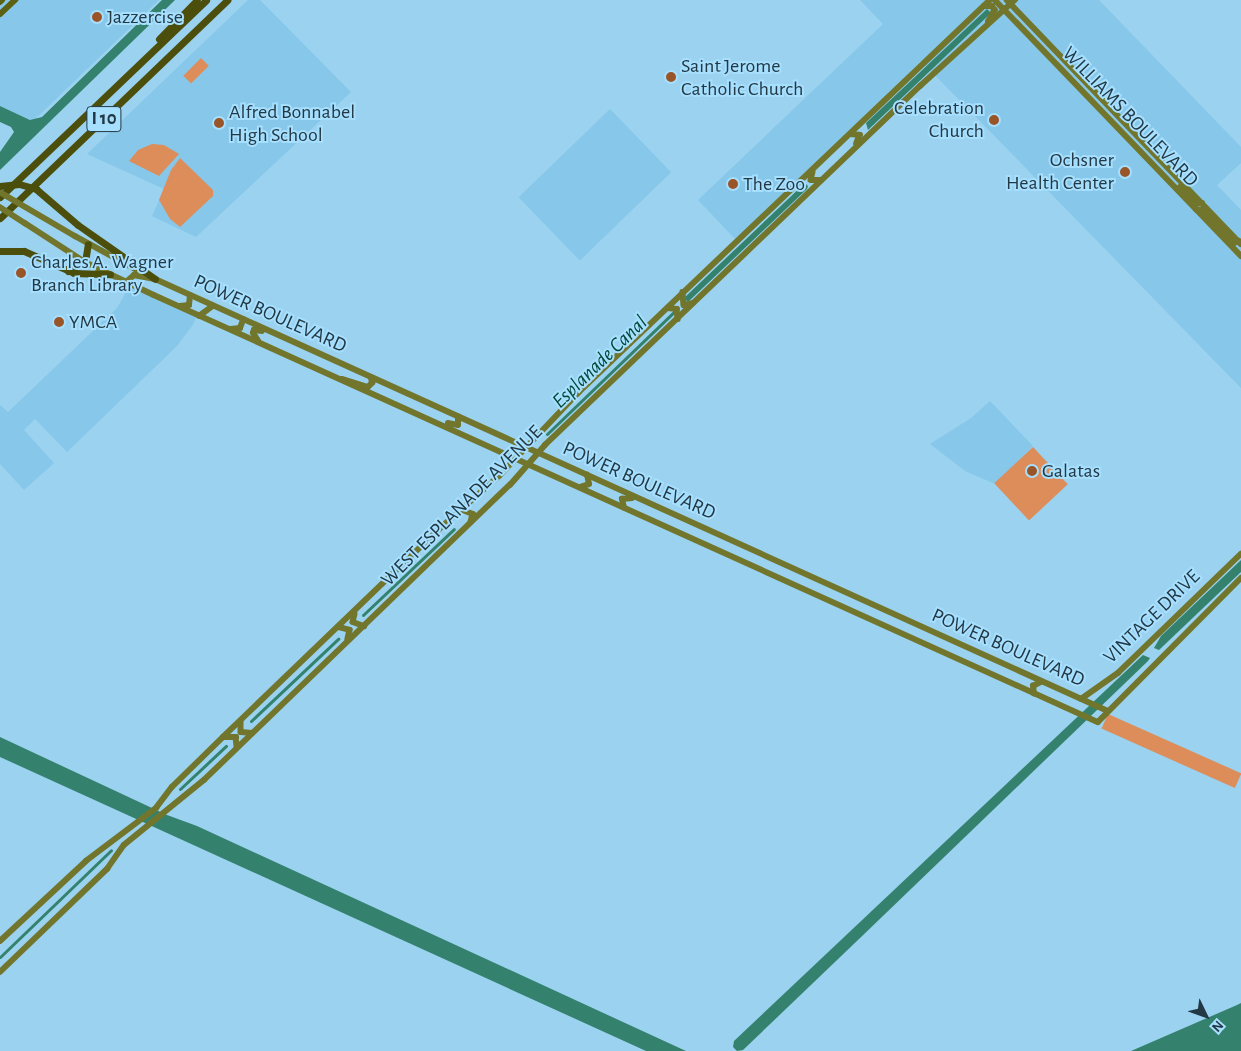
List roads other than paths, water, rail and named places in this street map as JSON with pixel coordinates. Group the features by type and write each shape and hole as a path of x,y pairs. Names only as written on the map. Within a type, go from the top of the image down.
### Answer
{"highway":[{"path":"109,93 196,0"},
{"name":"I 10","path":"0,197 206,0"},
{"name":"I 10","path":"0,218 227,0"},
{"path":"208,20 233,0"},
{"path":"0,186 19,184 36,189 78,225 155,279"},
{"path":"68,271 85,262 88,244"},
{"path":"0,251 24,251 68,271 110,274"}],"main road":[{"path":"0,14 14,0"},
{"name":"WEST ESPLANADE AVENUE","path":"0,972 107,870 124,845 172,787 462,510 666,308 990,0"},
{"name":"WILLIAMS BOULEVARD","path":"995,0 1241,256"},
{"name":"WEST ESPLANADE AVENUE","path":"0,941 109,843 165,812 237,748 468,526 545,445 821,180 1004,10 1011,1"},
{"name":"WILLIAMS BOULEVARD","path":"1011,1 1073,69 1240,243"},
{"path":"980,32 995,12 992,6 983,6"},
{"path":"1045,51 1073,69"},
{"path":"1065,72 1091,88"},
{"path":"839,163 861,136 856,133 848,136"},
{"path":"820,163 809,178 813,181 821,180"},
{"path":"1171,183 1179,186 1196,203 1202,203"},
{"name":"POWER BOULEVARD","path":"0,192 88,244 190,296 1106,710"},
{"name":"POWER BOULEVARD","path":"0,207 85,262 126,282 1095,721"},
{"path":"1196,209 1202,210 1234,243 1240,243"},
{"path":"126,282 130,276 155,279"},
{"path":"136,286 136,280 141,277"},
{"path":"684,292 684,305 694,303"},
{"path":"178,306 189,305 190,296"},
{"path":"199,316 213,306"},
{"path":"666,308 677,309 678,319"},
{"path":"229,329 240,328 243,320"},
{"path":"259,343 254,337 254,330 268,331"},
{"path":"340,379 348,378 368,387 372,383 371,378"},
{"path":"436,422 456,426 460,422 458,417"},
{"path":"471,437 467,434 468,428 478,426"},
{"path":"538,434 534,444 539,448 545,445"},
{"path":"525,448 529,464"},
{"path":"578,487 587,486 590,481 586,475"},
{"path":"624,508 621,502 624,498 639,499"},
{"path":"462,510 473,514 468,526"},
{"name":"VINTAGE DRIVE","path":"1081,699 1118,673 1241,554"},
{"name":"VINTAGE DRIVE","path":"1095,721 1241,578"},
{"path":"816,594 824,591 824,584"},
{"path":"846,609 846,601 853,597"},
{"path":"358,608 353,622 364,626"},
{"path":"338,627 350,630 346,643"},
{"path":"974,666 983,662 982,655"},
{"path":"1034,694 1033,685 1041,682"},
{"path":"242,719 242,732 253,733"},
{"path":"223,738 231,734 236,737 239,741 237,748"},
{"path":"109,843 117,848 114,859"}],"waterway":[{"name":"Esplanade Canal","path":"547,434 675,311"},
{"name":"Esplanade Canal","path":"363,615 454,529"},
{"name":"Esplanade Canal","path":"251,721 338,639"},
{"name":"Esplanade Canal","path":"180,789 226,746"},
{"name":"Esplanade Canal","path":"0,957 111,850"}],"place":[{"name":"Jazzercise","path":"97,17"},
{"name":"Saint Jerome Catholic Church","path":"671,77"},
{"name":"Celebration Church","path":"994,120"},
{"name":"Alfred Bonnabel High School","path":"219,123"},
{"name":"Ochsner Health Center","path":"1125,172"},
{"name":"The Zoo","path":"733,184"},
{"name":"Charles A. Wagner Branch Library","path":"21,273"},
{"name":"YMCA","path":"59,322"},
{"name":"Galatas","path":"1032,471"}]}
